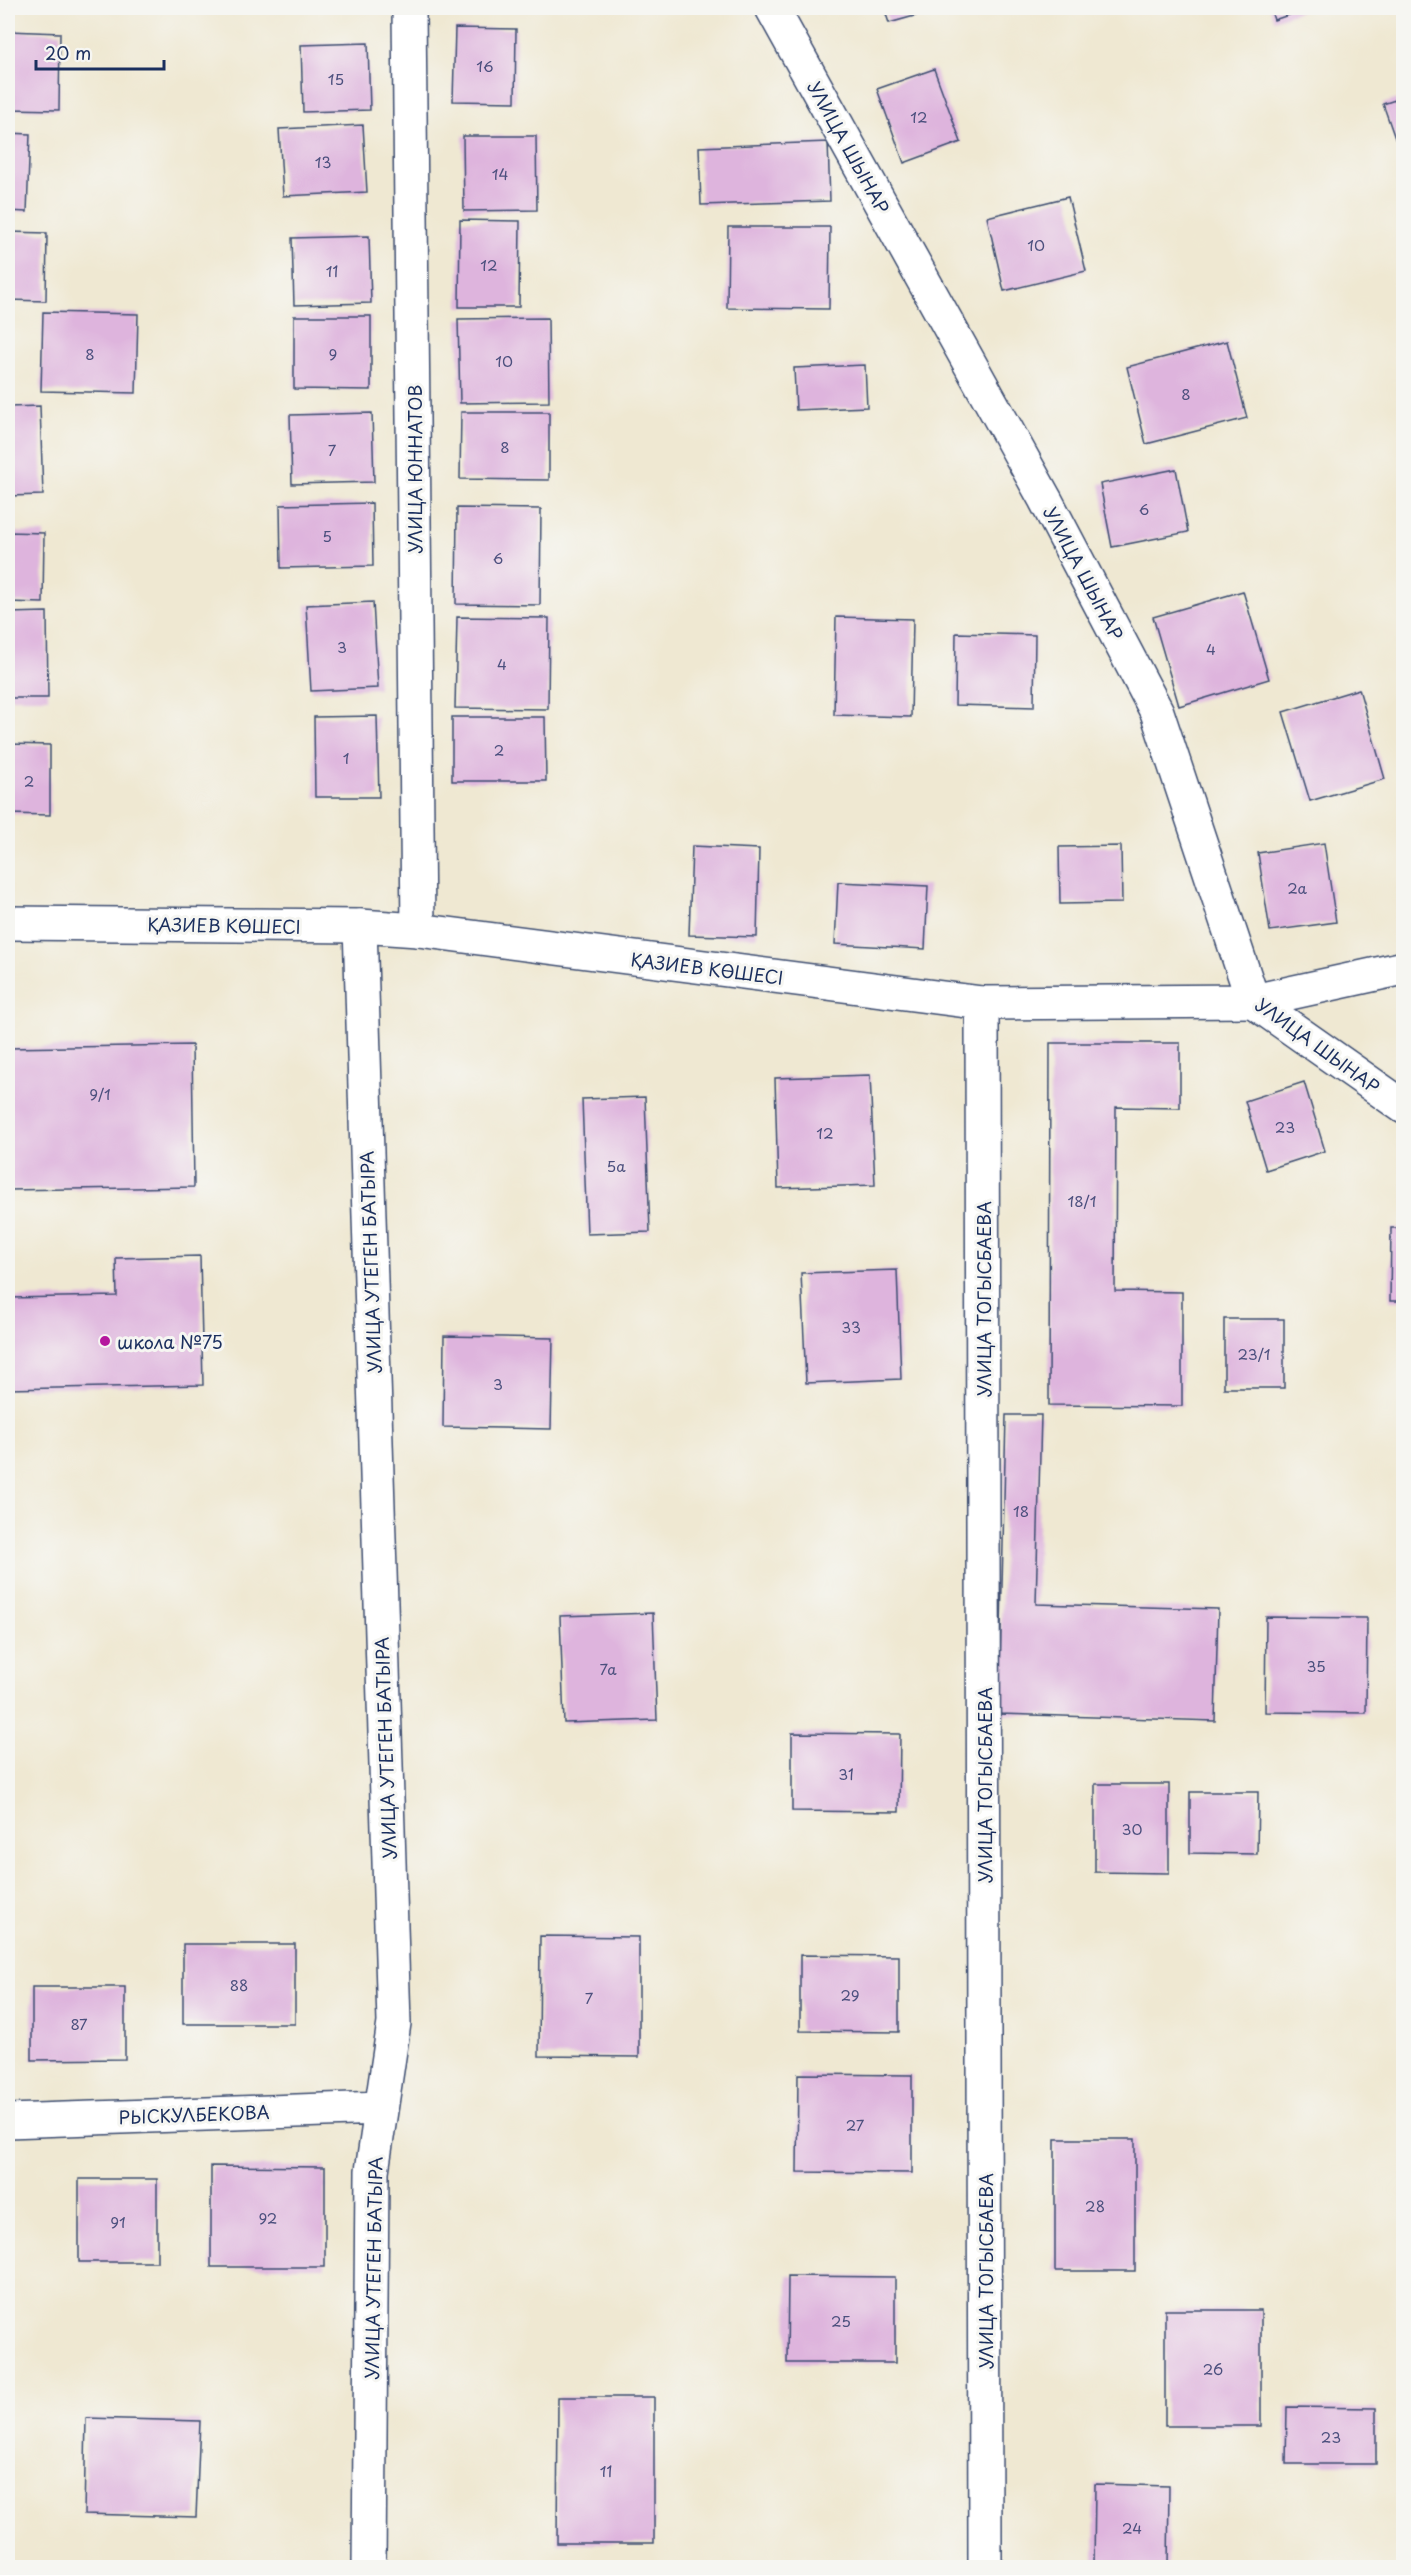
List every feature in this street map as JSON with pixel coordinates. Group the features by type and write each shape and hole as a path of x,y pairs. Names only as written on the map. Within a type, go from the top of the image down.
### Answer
{"street":[{"name":"УЛИЦА ЮННАТОВ","path":"409,8 418,930"},
{"name":"УЛИЦА ШЫНАР","path":"772,8 1045,499 1156,712 1253,1001 1404,1107"},
{"name":"ҚАЗИЕВ КӨШЕСІ","path":"8,923 360,926 418,930 982,1003 1253,1001 1404,968"},
{"name":"УЛИЦА УТЕГЕН БАТЫРА","path":"360,926 394,2023 372,2171 369,2568"},
{"name":"УЛИЦА ТОГЫСБАЕВА","path":"982,1003 985,2568"},
{"name":"РЫСКУЛБЕКОВА","path":"8,2121 381,2108"}],"building":[{"path":"884,8 943,8 889,23"},
{"path":"1270,8 1309,8 1274,20"},
{"path":"455,28 516,29 515,102 453,101"},
{"path":"8,31 60,33 59,110 8,109"},
{"path":"368,43 370,110 303,112 301,45"},
{"path":"934,69 961,142 904,163 877,89"},
{"path":"1404,97 1404,161 1403,161 1383,104"},
{"path":"363,125 367,192 283,196 279,129"},
{"path":"8,133 30,134 27,212 8,211"},
{"path":"463,136 536,136 537,210 464,211"},
{"path":"828,142 830,201 701,205 699,147"},
{"path":"1068,197 1086,271 1004,291 987,217"},
{"path":"460,220 520,221 519,307 459,307"},
{"path":"728,227 830,227 829,309 727,308"},
{"path":"8,232 47,233 46,301 8,300"},
{"path":"369,236 371,303 294,305 292,238"},
{"path":"43,312 138,314 136,393 41,391"},
{"path":"294,316 371,316 371,390 294,389"},
{"path":"548,318 549,402 460,403 458,319"},
{"path":"1227,341 1247,418 1146,444 1127,367"},
{"path":"865,365 867,407 796,410 794,368"},
{"path":"40,406 43,495 8,496 8,407"},
{"path":"461,412 549,412 549,480 460,479"},
{"path":"372,413 374,482 292,484 290,415"},
{"path":"1176,469 1188,532 1112,547 1100,484"},
{"path":"372,503 373,566 281,568 280,505"},
{"path":"457,508 541,509 540,605 456,604"},
{"path":"8,532 44,533 43,603 8,602"},
{"path":"1243,591 1269,679 1179,706 1153,617"},
{"path":"373,602 378,688 311,691 306,605"},
{"path":"47,612 48,698 8,698 8,613"},
{"path":"457,617 549,618 548,709 455,708"},
{"path":"836,617 913,619 911,717 834,715"},
{"path":"956,633 1035,635 1034,707 955,705"},
{"path":"1359,689 1385,779 1310,801 1283,712"},
{"path":"377,716 379,797 315,797 314,717"},
{"path":"452,717 545,717 546,781 452,781"},
{"path":"8,744 50,745 50,815 8,814"},
{"path":"1324,843 1336,922 1270,931 1258,853"},
{"path":"692,846 759,849 757,937 689,935"},
{"path":"1121,846 1122,903 1060,904 1059,847"},
{"path":"838,882 928,886 925,949 835,944"},
{"path":"1050,1043 1180,1043 1180,1108 1116,1107 1115,1291 1182,1292 1182,1406 1049,1405"},
{"path":"192,1045 194,1187 8,1190 8,1048"},
{"path":"870,1075 875,1185 778,1188 775,1078"},
{"path":"1304,1082 1325,1151 1266,1170 1245,1101"},
{"path":"645,1097 650,1232 587,1234 582,1099"},
{"path":"1391,1228 1404,1228 1404,1301 1390,1301"},
{"name":"школа №75","path":"200,1256 203,1385 8,1389 8,1298 117,1296 116,1258"},
{"path":"897,1270 901,1379 806,1383 801,1273"},
{"path":"1224,1319 1284,1319 1284,1388 1224,1388"},
{"path":"444,1336 553,1338 551,1429 443,1427"},
{"path":"1006,1415 1041,1415 1036,1604 1218,1609 1215,1721 999,1714"},
{"path":"653,1613 657,1720 564,1723 560,1616"},
{"path":"1266,1617 1367,1618 1366,1713 1265,1712"},
{"path":"792,1733 900,1734 899,1812 792,1811"},
{"path":"1095,1784 1169,1784 1169,1873 1095,1872"},
{"path":"1190,1792 1258,1792 1257,1854 1190,1853"},
{"path":"540,1936 639,1937 639,2057 539,2056"},
{"path":"183,1944 295,1944 295,2024 183,2024"},
{"path":"800,1955 899,1956 899,2032 800,2031"},
{"path":"32,1987 125,1987 125,2059 32,2060"},
{"path":"798,2074 912,2075 912,2173 797,2172"},
{"path":"1055,2139 1135,2139 1135,2271 1055,2271"},
{"path":"211,2166 325,2167 325,2267 211,2267"},
{"path":"79,2179 157,2179 157,2262 79,2262"},
{"path":"788,2276 895,2277 895,2363 787,2363"},
{"path":"1165,2310 1261,2310 1261,2426 1165,2426"},
{"path":"558,2397 654,2397 654,2543 557,2543"},
{"path":"1287,2407 1376,2408 1376,2464 1286,2464"},
{"path":"86,2418 200,2421 196,2517 84,2514"},
{"path":"1095,2484 1169,2486 1168,2568 1094,2568"}],"place":[{"name":"школа №75","path":"105,1341"}]}
